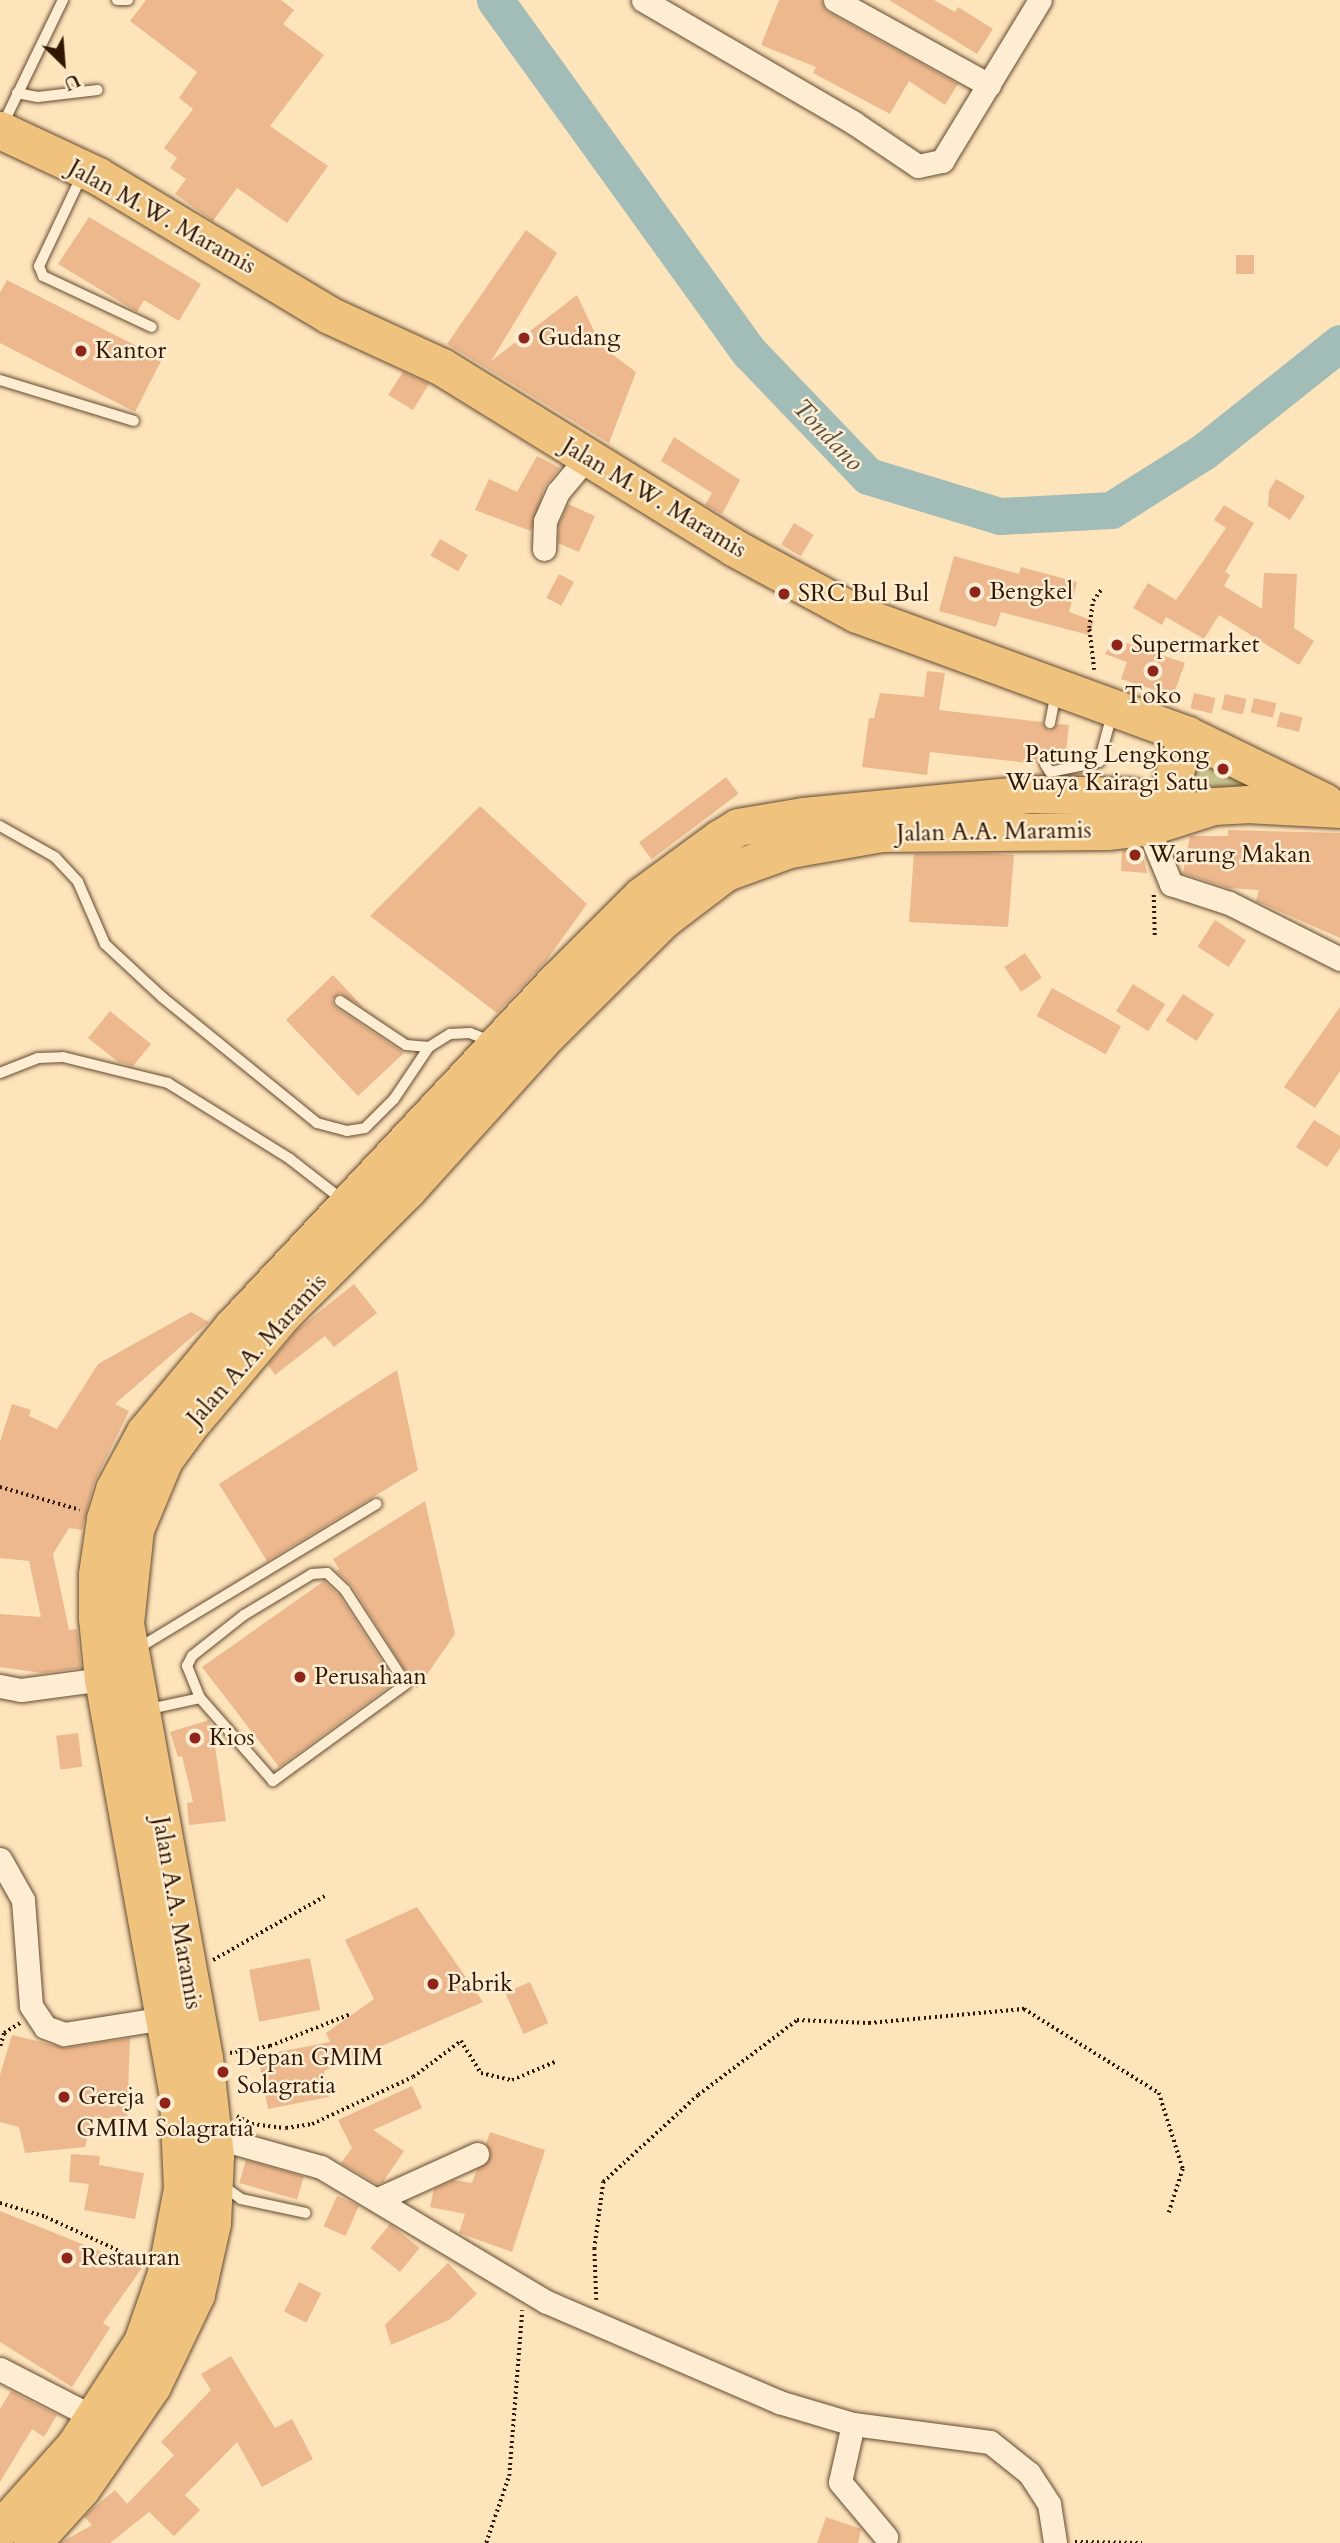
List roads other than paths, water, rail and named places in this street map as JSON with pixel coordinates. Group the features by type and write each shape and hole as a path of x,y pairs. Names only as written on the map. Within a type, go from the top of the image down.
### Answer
{"highway":[{"name":"Jalan M.W. Maramis","path":"0,130 85,169 329,315 442,367 733,547 857,614 1053,706 1103,704 1187,735 1337,809"},
{"path":"1159,809 1187,735"},
{"path":"0,2529 95,2418 142,2342 166,2273 182,2189 178,2096 116,1666 97,1574 105,1519 114,1489 162,1409 499,1045 539,1023 641,896 738,827 803,816 1032,794 1159,809 1246,804 1337,809"},
{"name":"Jalan A.A. Maramis","path":"32,2543 81,2488 152,2386 197,2294 212,2223 212,2120 204,2058 139,1711 116,1666 130,1550 143,1505 164,1460 284,1313 407,1190 539,1023"}],"street":[{"path":"643,0 854,123 918,166 942,160 1040,0"},
{"path":"835,0 989,85"},
{"path":"544,549 545,521 558,492 588,456"},
{"path":"1159,809 1171,884 1229,903 1340,959"},
{"path":"0,1686 21,1690 116,1666"},
{"path":"0,1859 10,1871 25,1911 34,2014 45,2027 64,2035 165,2018"},
{"path":"212,2120 321,2167 524,2288 779,2402 853,2424 990,2442 1029,2473 1049,2504 1055,2542"},
{"path":"378,2199 477,2154"},
{"path":"0,2369 95,2418"},
{"path":"853,2424 840,2482 886,2537"}],"lane":[{"path":"0,130 63,0"},
{"path":"117,0 128,0"},
{"path":"17,93 38,97 99,90"},
{"path":"85,169 39,266 43,276 152,327"},
{"path":"0,380 134,421"},
{"path":"1045,765 1050,772 1099,762 1103,704"},
{"path":"0,826 55,857 78,882 105,944 162,997 317,1123 346,1131 365,1128 394,1099 429,1047 450,1034 470,1033 499,1045"},
{"path":"340,1001 407,1045 429,1047"},
{"path":"0,1073 19,1063 62,1057 168,1083 290,1159 349,1205"},
{"path":"116,1666 376,1504"},
{"path":"327,1573 345,1590 406,1680 399,1693 273,1781 200,1698 187,1666 192,1656 244,1615 312,1574 327,1573"},
{"path":"139,1711 200,1698"},
{"path":"214,2179 242,2199 306,2213"}],"waterway":[{"name":"Tondano","path":"495,0 750,353 868,476 1000,516 1111,510 1203,452 1340,343"}],"place":[{"name":"Gudang","path":"524,338"},
{"name":"Kantor","path":"81,351"},
{"name":"Bengkel","path":"975,592"},
{"name":"SRC Bul Bul","path":"784,594"},
{"name":"Supermarket","path":"1117,645"},
{"name":"Toko","path":"1153,671"},
{"name":"Patung Lengkong Wuaya Kairagi Satu","path":"1223,769"},
{"name":"Warung Makan","path":"1135,855"},
{"name":"Perusahaan","path":"300,1677"},
{"name":"Kios","path":"195,1738"},
{"name":"Pabrik","path":"433,1984"},
{"name":"Depan GMIM Solagratia","path":"223,2072"},
{"name":"Gereja","path":"64,2097"},
{"name":"GMIM Solagratia","path":"165,2103"},
{"name":"Restauran","path":"67,2258"}]}
